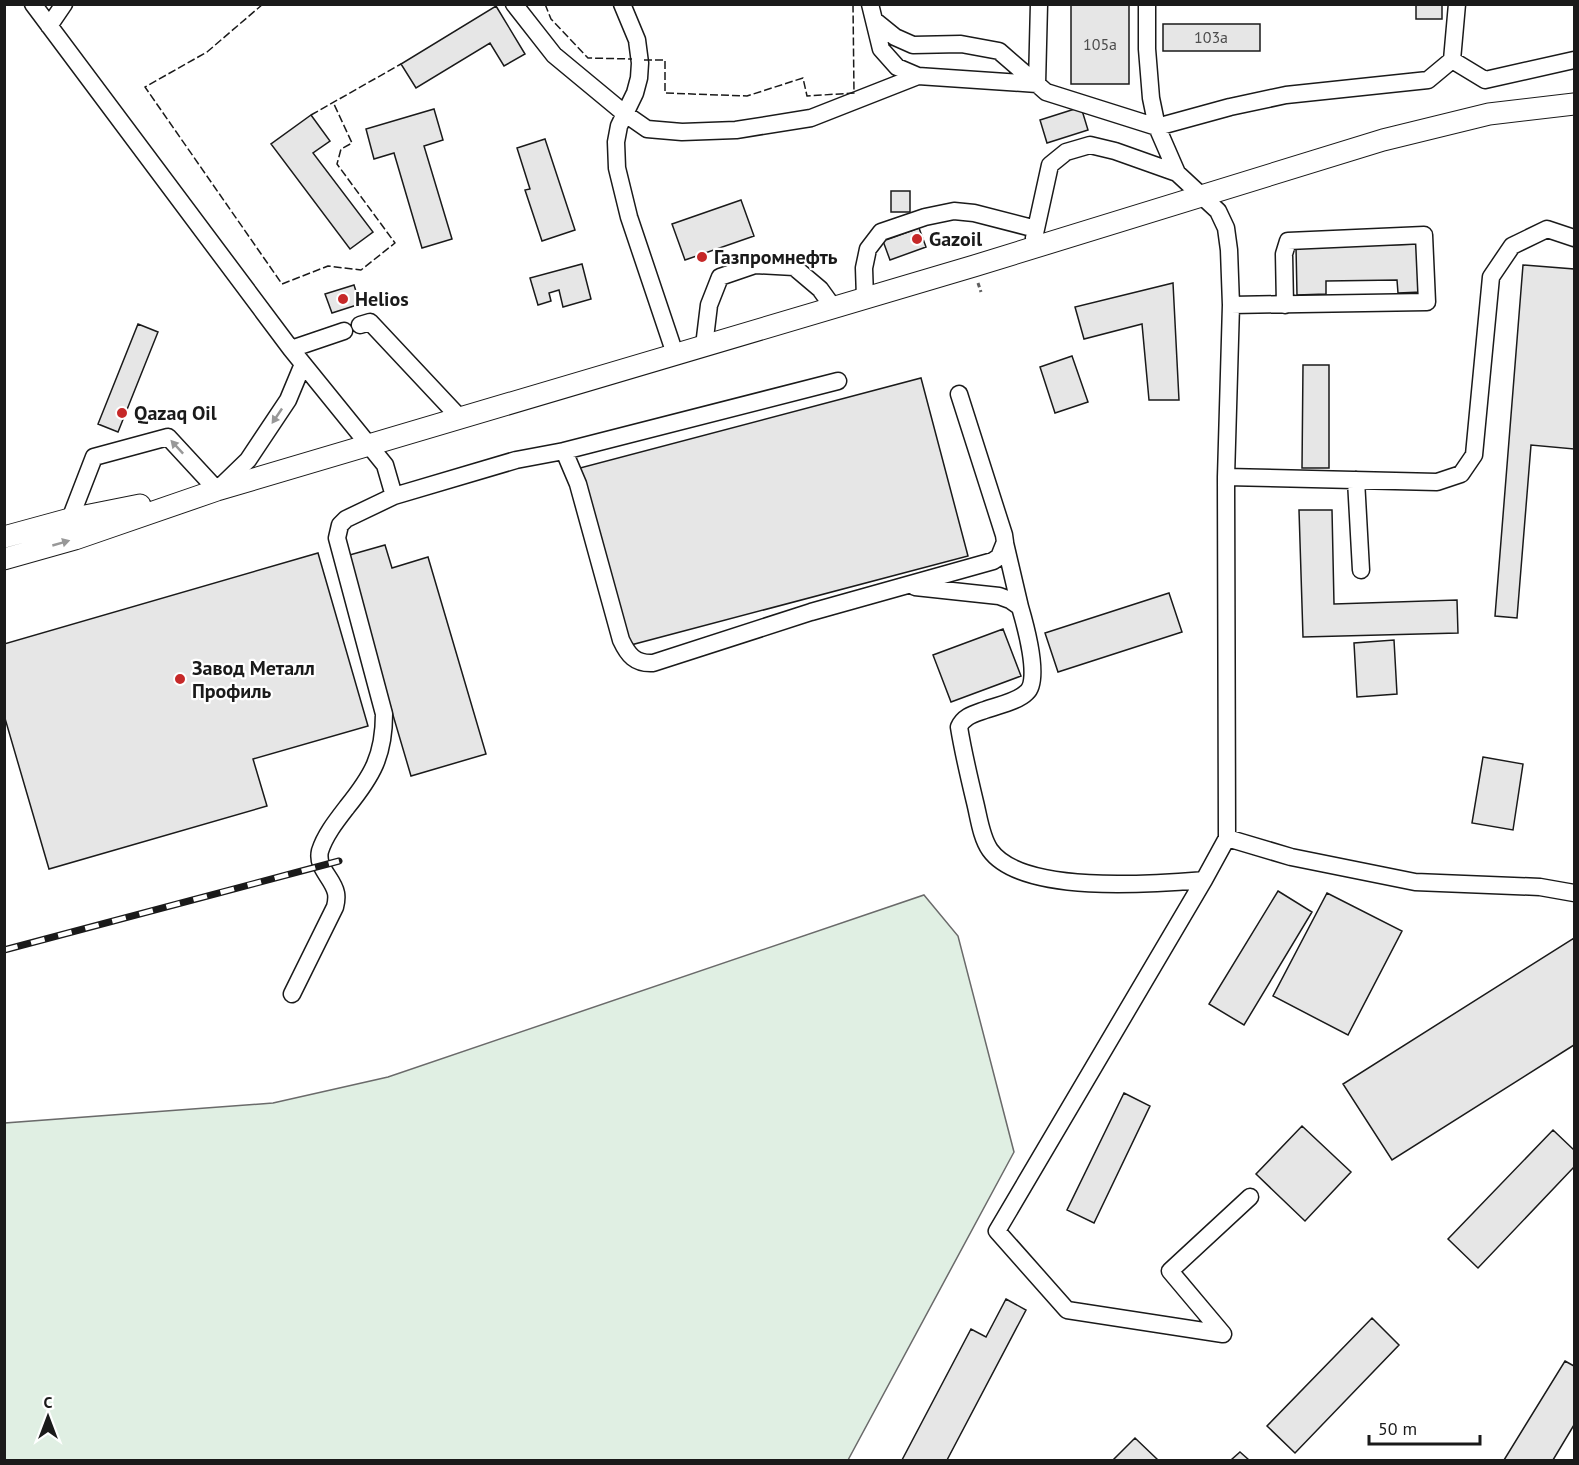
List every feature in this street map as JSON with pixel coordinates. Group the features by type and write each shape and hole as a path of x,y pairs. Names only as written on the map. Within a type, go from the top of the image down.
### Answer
{"main road":[{"path":"4,559 75,539 217,490 865,298 1034,238 1202,196 1383,140 1489,114 1575,104"},
{"path":"4,537 70,519 217,490"}],"street":[{"path":"33,4 291,349 385,465 394,496"},
{"path":"49,26 64,4"},
{"path":"514,4 554,55 624,113 647,129 682,132 736,130 811,118 918,76"},
{"path":"622,4 637,40 639,78 635,93 624,113 616,142 617,168 629,217 675,354"},
{"path":"1037,84 1039,4"},
{"path":"1148,4 1147,50 1151,98 1157,127 1177,173"},
{"path":"872,12 895,37 913,45 961,44 999,51 1046,92 1157,127 1230,107 1286,95 1428,80 1452,60 1457,4"},
{"path":"872,12 881,50 897,67 918,76 1037,84"},
{"path":"1452,60 1485,80 1575,60"},
{"path":"865,298 864,268 868,249 880,232 925,217 954,211 974,213 1034,238 1050,165 1066,152 1090,146 1115,151 1177,173 1218,211 1226,228 1231,305 1226,477 1227,838 997,1231 1067,1310 1223,1334 1170,1271 1250,1197"},
{"path":"1226,477 1437,482 1461,474 1474,455 1491,277 1512,246 1547,229 1575,238"},
{"path":"1231,305 1285,305 1427,302 1424,235 1288,241 1284,254 1285,305"},
{"path":"704,346 709,305 720,277 755,265 794,267 819,289 833,307"},
{"path":"291,349 370,322 459,418"},
{"path":"70,519 94,457 168,437 217,490 248,460 288,400 303,364"},
{"path":"292,994 335,907 337,894 321,866 319,855 322,845 336,821 367,781 378,761 384,731 384,714 337,538 338,530 346,519 394,496 516,460 564,451 838,381"},
{"path":"959,394 1005,542 1033,668 1032,686 1027,692 1017,699 971,714 962,720 959,727 981,829 989,849 999,860 1012,868 1050,880 1144,885 1204,880"},
{"path":"564,451 578,484 621,640 629,655 643,664 653,663 812,612 993,561 999,558 1005,542"},
{"path":"1356,480 1361,570"},
{"path":"905,586 999,596 1020,607"},
{"path":"1227,838 1292,857 1415,882 1540,887 1575,893"}],"green space":[{"path":"924,895 958,936 1014,1152 848,1460 5,1460 5,1123 273,1103 388,1077"}],"building":[{"path":"1071,4 1129,4 1129,84 1071,84"},
{"path":"1416,4 1442,4 1442,19 1416,19"},
{"path":"496,6 525,54 504,66 490,43 416,88 401,64"},
{"path":"1163,24 1260,24 1260,51 1163,51"},
{"path":"1081,107 1088,130 1047,143 1040,120"},
{"path":"434,109 443,140 424,146 452,239 422,248 394,153 374,159 366,129"},
{"path":"311,115 330,141 313,153 373,232 350,249 271,144"},
{"path":"545,139 575,230 542,241 525,190 530,189 517,148"},
{"path":"891,191 910,191 910,212 891,212"},
{"path":"741,200 754,236 685,260 672,224"},
{"path":"919,228 926,247 890,260 883,241"},
{"path":"1420,244 1421,292 1398,293 1397,280 1326,281 1326,294 1297,295 1296,247"},
{"path":"582,264 591,299 563,307 559,290 549,293 551,301 538,305 530,278"},
{"path":"1523,265 1574,269 1574,449 1531,445 1517,618 1495,616"},
{"path":"1173,283 1179,400 1149,400 1142,324 1084,339 1075,307"},
{"name":"Helios","path":"354,285 360,304 332,313 325,294"},
{"path":"138,324 158,332 118,432 98,424"},
{"path":"1072,356 1088,402 1055,413 1040,367"},
{"path":"1303,365 1329,365 1329,468 1302,468"},
{"path":"921,378 968,556 627,646 580,468"},
{"path":"1299,510 1332,510 1334,604 1457,600 1458,633 1303,637"},
{"path":"385,545 392,568 428,557 486,754 411,776 346,556"},
{"name":"Завод Металл Профиль","path":"318,553 368,726 253,759 267,806 49,869 4,715 4,644"},
{"path":"1169,593 1182,632 1058,672 1045,633"},
{"path":"1003,629 1021,676 951,702 933,655"},
{"path":"1394,640 1397,694 1357,697 1354,643"},
{"path":"1483,757 1523,764 1513,830 1472,823"},
{"path":"1278,891 1312,912 1244,1025 1209,1004"},
{"path":"1327,893 1402,931 1348,1035 1273,996"},
{"path":"1574,938 1574,1045 1392,1160 1343,1084"},
{"path":"1124,1093 1150,1106 1094,1223 1067,1210"},
{"path":"1302,1126 1351,1172 1305,1221 1256,1174"},
{"path":"1553,1130 1574,1150 1574,1167 1478,1268 1448,1239"},
{"path":"1006,1299 1026,1310 947,1460 902,1460 971,1329 986,1337"},
{"path":"1372,1318 1399,1345 1295,1453 1267,1426"},
{"path":"1565,1361 1574,1366 1574,1425 1553,1460 1504,1460"},
{"path":"1135,1438 1158,1460 1113,1460"},
{"path":"1240,1452 1249,1460 1231,1460"}],"railway":[{"path":"4,950 339,861"}],"fence":[{"path":"263,4 207,52 145,87 282,284 328,266 361,270 395,243 337,164 341,149 352,143 333,102"},
{"path":"545,4 551,19 588,58 632,59"},
{"path":"644,60 665,60 665,93 747,96 803,78 807,96 854,93 853,4"},
{"path":"311,115 401,64"}],"place":[{"name":"Gazoil","path":"917,239"},
{"name":"Газпромнефть","path":"702,257"},
{"name":"Helios","path":"343,299"},
{"name":"Qazaq Oil","path":"122,413"},
{"name":"Завод Металл Профиль","path":"180,679"}]}
